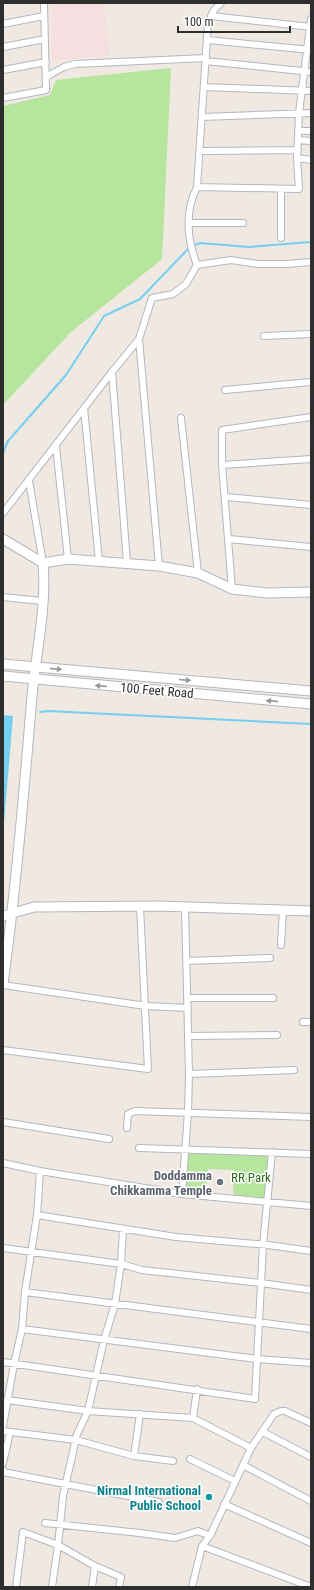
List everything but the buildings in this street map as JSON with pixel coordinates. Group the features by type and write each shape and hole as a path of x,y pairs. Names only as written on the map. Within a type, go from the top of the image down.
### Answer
{"street":[{"path":"3,98 46,90 44,3"},
{"path":"3,513 139,339 152,298 173,294 186,284 197,265 190,243 190,206 197,187 208,23 211,16 221,3"},
{"path":"3,24 44,16"},
{"path":"211,16 310,27"},
{"path":"197,187 298,189 299,112 303,71 309,49 311,19"},
{"path":"3,47 45,39"},
{"path":"208,40 309,49"},
{"path":"46,76 64,67 75,64 206,60 311,72"},
{"path":"3,70 46,62"},
{"path":"204,87 311,91"},
{"path":"202,117 299,112 311,113"},
{"path":"298,131 311,131"},
{"path":"298,140 311,141"},
{"path":"200,151 298,150"},
{"path":"298,158 311,160"},
{"path":"281,189 281,238"},
{"path":"189,223 242,223"},
{"path":"197,265 231,260 264,264 311,262"},
{"path":"264,336 311,334"},
{"path":"139,339 159,566"},
{"path":"112,372 127,562"},
{"path":"225,390 311,382"},
{"path":"84,408 99,561"},
{"path":"232,589 226,497 222,465 222,430 311,417"},
{"path":"181,418 198,573"},
{"path":"56,446 68,559"},
{"path":"222,465 311,459"},
{"path":"29,481 43,563 44,578 13,914 3,985 146,1006 188,1008"},
{"path":"226,497 311,505"},
{"path":"3,539 43,563 68,559 127,562 198,573 232,589 267,593 311,592"},
{"path":"229,539 311,547"},
{"path":"3,597 42,601"},
{"name":"100 Feet Road","path":"3,664 311,691"},
{"name":"100 Feet Road","path":"3,676 311,704"},
{"path":"3,916 34,907 140,907 311,911"},
{"path":"3,1050 148,1069 140,907"},
{"path":"182,1194 188,1112 189,1074 186,908"},
{"path":"281,945 283,910"},
{"path":"187,961 270,958"},
{"path":"188,998 273,998"},
{"path":"303,1022 311,1022"},
{"path":"188,1036 277,1035"},
{"path":"189,1074 294,1070"},
{"path":"127,1128 128,1114 134,1111 311,1117"},
{"path":"3,1122 108,1139"},
{"path":"139,1148 185,1148 311,1154"},
{"path":"3,1362 198,1389 255,1399 264,1245 272,1152"},
{"path":"3,1162 40,1171 182,1194 311,1206"},
{"path":"3,1426 22,1329 25,1292 37,1216 40,1171"},
{"path":"37,1216 176,1237 311,1251"},
{"path":"52,1587 58,1545 59,1525 66,1483 76,1440 88,1411 104,1340 115,1304 121,1264 123,1229"},
{"path":"3,1248 121,1264 142,1270 311,1290"},
{"path":"25,1292 259,1324 311,1329"},
{"path":"22,1329 257,1359 311,1363"},
{"path":"193,1418 198,1389"},
{"path":"7,1400 88,1411 193,1418 251,1448"},
{"path":"192,1587 202,1546 210,1536 251,1448 274,1414 281,1410 286,1410 311,1423"},
{"path":"134,1456 140,1414"},
{"path":"3,1463 6,1431 76,1440 134,1456 173,1461"},
{"path":"263,1432 311,1457"},
{"path":"190,1459 235,1481"},
{"path":"243,1465 311,1501"},
{"path":"3,1470 3,1472 158,1502"},
{"path":"224,1504 311,1543"},
{"path":"45,1523 175,1538 198,1531 210,1536"},
{"path":"16,1587 24,1532 58,1545 95,1566 121,1577 119,1587"},
{"path":"202,1546 311,1587"},
{"path":"92,1587 95,1566"}],"shaded area":[{"path":"51,3 104,3 110,56 52,60"}],"green space":[{"path":"171,68 162,259 71,332 3,405 3,106 50,95 56,80"},
{"name":"RR Park","path":"187,1149 270,1155 267,1199 233,1196 234,1170 208,1169 206,1194 184,1193"}],"water":[{"path":"3,715 13,716 3,835"}],"waterway":[{"path":"3,453 8,441 66,375 104,316 140,299 190,247 200,243 249,247 311,242"},
{"path":"40,712 48,711 311,724"}],"place":[{"name":"Doddamma Chikkamma Temple","path":"220,1182"},
{"name":"Nirmal International Public School","path":"209,1497"}]}
